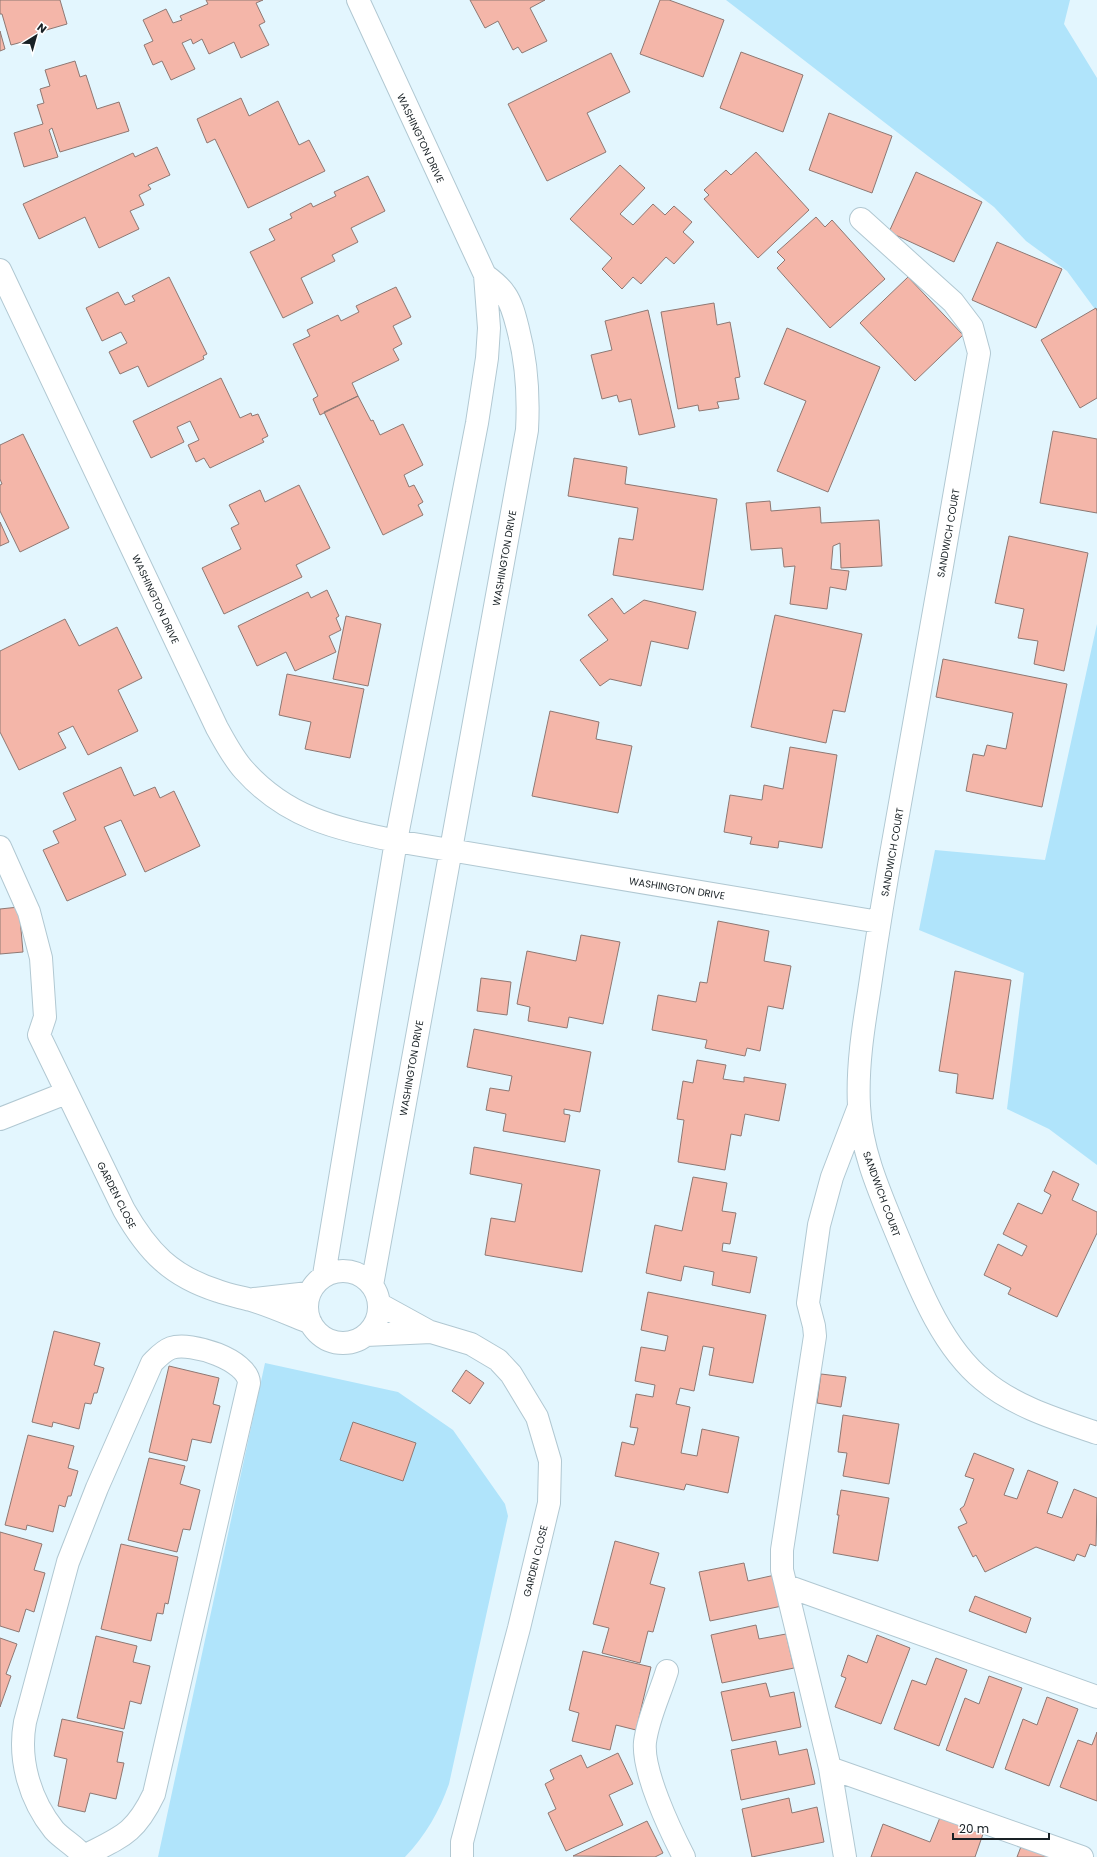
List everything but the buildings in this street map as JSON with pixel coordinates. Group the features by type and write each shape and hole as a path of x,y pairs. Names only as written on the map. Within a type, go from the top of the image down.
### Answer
{"street":[{"name":"WASHINGTON DRIVE","path":"324,1276 396,841 441,612 487,358 489,328 485,275 358,0"},
{"name":"SANDWICH COURT","path":"861,219 953,302 972,327 979,353 879,922 860,1067 859,1106 866,1150 886,1208 917,1283 946,1337 962,1359 983,1381 1012,1400 1097,1433"},
{"name":"WASHINGTON DRIVE","path":"0,270 217,728 243,769 257,783 296,812 320,822 360,834 396,841 879,922"},
{"name":"WASHINGTON DRIVE","path":"375,1294 451,850 527,430 527,375 524,352 516,319 505,294 499,286 485,275"},
{"name":"GARDEN CLOSE","path":"0,847 29,912 41,958 45,1018 39,1035 124,1210 137,1232 150,1250 173,1270 189,1280 218,1291 251,1300 311,1323"},
{"path":"0,1119 66,1093"},
{"path":"845,1857 830,1768 782,1570 782,1550 815,1336 808,1303 819,1225 832,1177 859,1106"},
{"path":"332,1272 350,1272 358,1274 375,1294 378,1315 373,1326 366,1335 357,1340 346,1343 335,1342 325,1338 317,1332 311,1323 306,1308 309,1293 316,1283 324,1276 332,1272"},
{"name":"GARDEN CLOSE","path":"251,1300 309,1293"},
{"name":"GARDEN CLOSE","path":"375,1294 431,1332 471,1344 505,1366 527,1397 538,1417 550,1461 549,1503 519,1628 462,1850"},
{"name":"GARDEN CLOSE","path":"366,1335 431,1332"},
{"path":"186,1346 201,1349 233,1361 246,1373 249,1383 154,1794 145,1813 134,1827 121,1838 84,1857 55,1830 43,1814 30,1788 24,1762 22,1737 25,1722 68,1562 97,1488 152,1362 161,1353 172,1348 186,1346"},
{"path":"787,1586 1097,1697"},
{"path":"667,1671 647,1732 645,1756 648,1770 672,1835 684,1857"},
{"path":"830,1768 1082,1857"},
{"path":"446,1857 462,1850"}],"shaded area":[{"path":"726,0 1070,0 1064,24 1097,78 1097,312 1067,271 1026,241 994,207"},
{"path":"1097,624 1097,1165 1049,1129 1007,1109 1024,973 919,930 935,850 1045,860"},
{"path":"265,1363 398,1392 453,1430 505,1504 508,1516 449,1784 441,1804 426,1832 405,1857 158,1857"}]}
